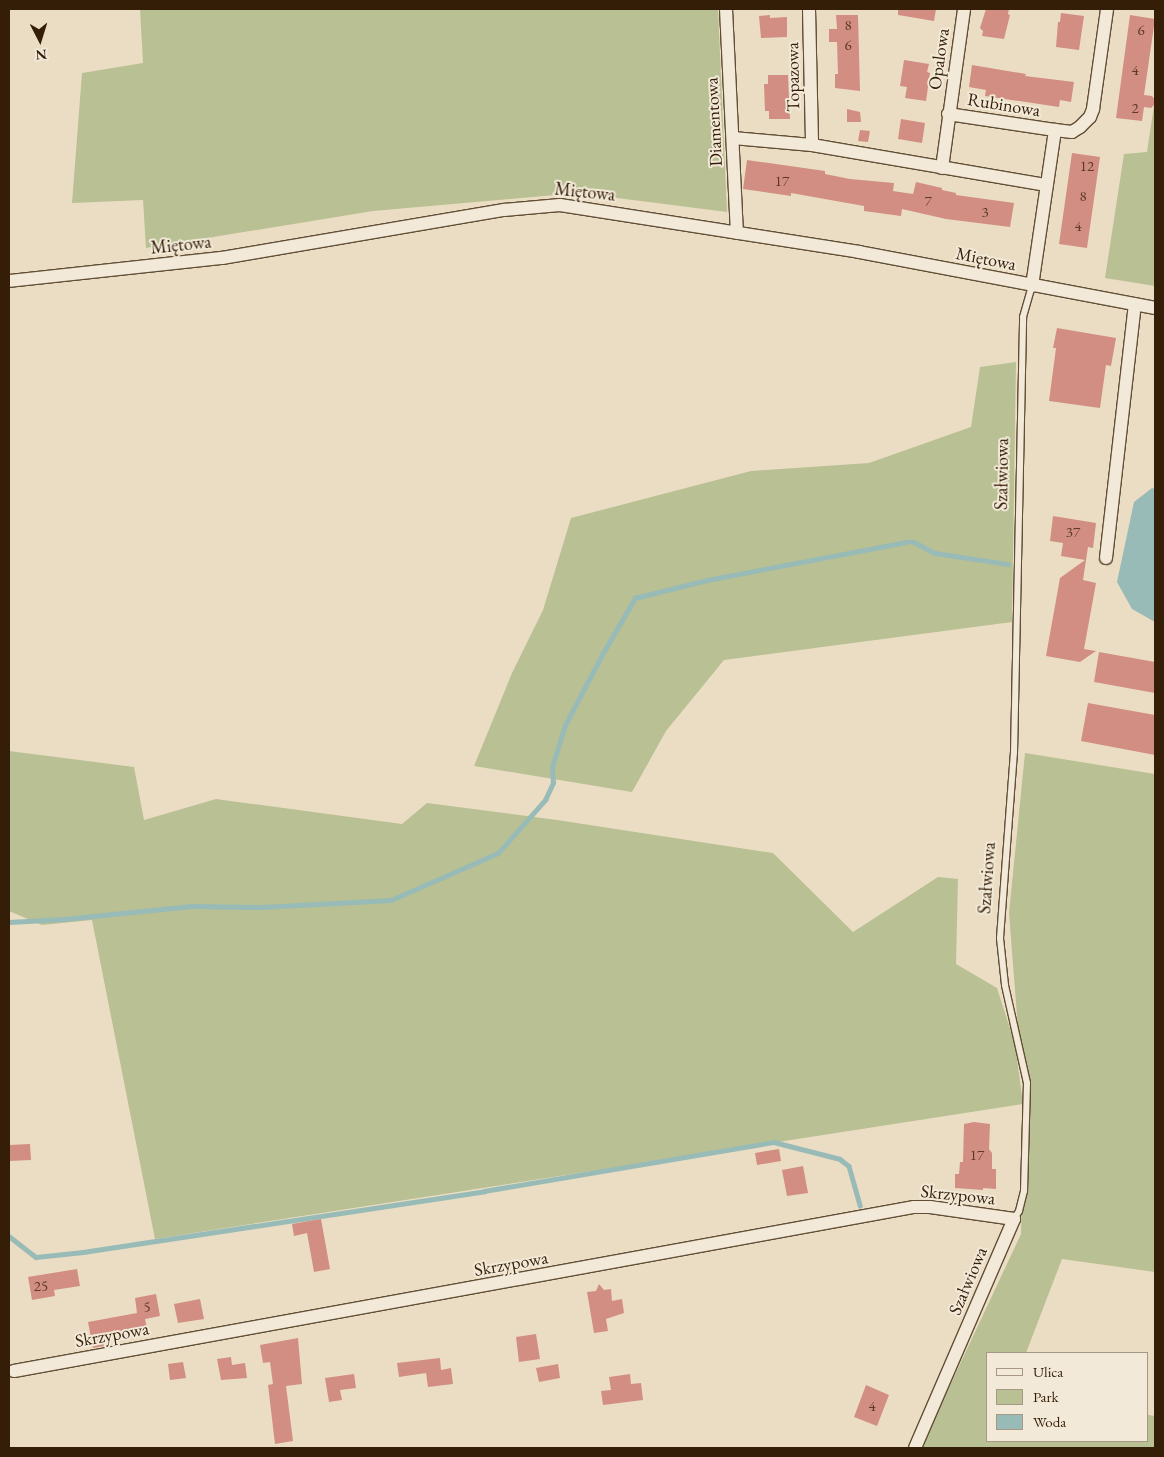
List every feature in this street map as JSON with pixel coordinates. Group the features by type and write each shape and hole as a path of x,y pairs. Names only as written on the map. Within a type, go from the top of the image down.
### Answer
{"street":[{"name":"Diamentowa","path":"726,9 737,233"},
{"name":"Topazowa","path":"809,9 812,145"},
{"name":"Opalowa","path":"948,114 964,9"},
{"path":"1055,130 1072,132 1090,117 1107,9"},
{"name":"Rubinowa","path":"942,168 948,114 1055,130 1032,286"},
{"path":"733,138 812,145 1047,185"},
{"name":"Miętowa","path":"9,281 222,258 504,210 544,205 578,207 859,252 1155,308"},
{"path":"1106,558 1135,305"},
{"name":"Skrzypowa","path":"14,1371 914,1207 930,1207 1014,1219"},
{"name":"Szałwiowa","path":"916,1448 1014,1219"}],"lane":[{"name":"Szałwiowa","path":"1014,1219 1019,1212 1024,1191 1027,1083 1005,985 1000,938 1014,753 1023,317 1032,286"}],"green space":[{"path":"140,9 718,9 727,212 578,193 373,211 146,248 143,200 72,203 82,73 143,63"},
{"path":"1155,99 1155,286 1105,278 1124,154 1147,152"},
{"path":"1016,362 1012,622 724,660 666,731 632,792 474,766 512,673 543,610 571,518 751,471 869,463 971,427 980,367"},
{"path":"9,751 134,767 144,820 216,799 402,824 427,803 557,820 773,853 853,932 938,877 958,879 956,964 997,988 1015,1044 1023,1104 155,1239 92,920 42,925 9,911"},
{"path":"1025,753 1155,774 1155,1272 1062,1259 1026,1352 986,1352 986,1442 1149,1442 1149,1415 1155,1416 1155,1448 923,1448 930,1428 1021,1234 1024,1105 1009,913"}],"water":[{"path":"1152,488 1155,489 1155,622 1132,609 1117,582 1134,502"}],"building":[{"path":"898,9 936,9 934,21 898,15"},
{"path":"986,9 1009,9 1008,14 1010,15 1004,39 982,36 983,31 980,28"},
{"path":"1061,13 1084,16 1079,50 1056,47 1058,22 1060,22"},
{"path":"770,15 770,18 787,17 787,37 761,38 759,16"},
{"path":"836,15 858,15 860,91 835,88 835,74 838,74 837,42 829,42 829,29 837,29"},
{"path":"1130,15 1155,19 1144,95 1152,96 1155,100 1151,108 1144,107 1142,121 1116,118"},
{"path":"904,60 929,64 927,72 930,73 926,101 905,98 907,87 900,86"},
{"path":"972,65 1026,74 1025,76 1074,82 1071,102 1060,100 1059,107 985,96 986,90 969,87"},
{"path":"768,75 788,75 790,119 769,119 769,111 765,111 764,84 768,84"},
{"path":"847,109 860,112 861,122 847,122"},
{"path":"901,119 925,123 922,143 898,139"},
{"path":"860,130 870,131 868,142 858,141"},
{"path":"1072,153 1100,157 1087,248 1059,244"},
{"path":"747,160 825,171 825,174 850,179 894,183 893,191 913,194 916,182 942,188 942,190 956,193 956,195 1014,203 1010,227 946,219 902,209 901,216 864,211 864,206 791,193 791,196 743,189"},
{"path":"1057,328 1116,338 1111,366 1106,365 1100,408 1049,401 1056,348 1053,348"},
{"path":"1053,516 1096,523 1093,548 1088,547 1083,580 1096,583 1084,649 1096,651 1080,662 1046,656 1060,578 1085,560 1061,556 1063,543 1050,541"},
{"path":"1099,652 1155,662 1155,693 1094,682"},
{"path":"1088,703 1155,715 1155,755 1081,741"},
{"path":"974,1122 990,1124 989,1149 992,1153 992,1169 996,1169 996,1189 955,1188 955,1174 959,1174 960,1162 963,1162 964,1124"},
{"path":"30,1144 31,1160 9,1161 9,1145"},
{"path":"779,1149 781,1161 757,1165 755,1153"},
{"path":"803,1166 808,1193 787,1196 782,1170"},
{"path":"321,1219 330,1269 314,1272 307,1233 294,1236 292,1224"},
{"path":"77,1269 80,1286 54,1290 55,1296 32,1300 28,1277"},
{"path":"599,1284 604,1290 611,1289 612,1301 622,1299 624,1313 606,1319 608,1331 594,1333 587,1292 596,1291"},
{"path":"156,1294 160,1316 145,1319 147,1328 102,1337 104,1346 93,1348 88,1322 137,1313 135,1298"},
{"path":"200,1299 204,1319 178,1323 174,1304"},
{"path":"536,1334 540,1359 519,1362 516,1337"},
{"path":"298,1338 302,1384 286,1386 293,1441 275,1444 268,1385 273,1384 270,1362 263,1363 260,1345"},
{"path":"231,1357 232,1365 245,1363 247,1378 221,1380 217,1359"},
{"path":"440,1358 441,1370 451,1368 453,1384 428,1387 426,1373 399,1377 397,1363"},
{"path":"183,1362 186,1378 170,1380 168,1364"},
{"path":"558,1364 560,1378 539,1382 536,1368"},
{"path":"354,1374 356,1388 340,1390 342,1400 329,1402 325,1378"},
{"path":"630,1374 631,1384 641,1383 643,1400 603,1405 601,1391 611,1390 609,1377"},
{"path":"866,1385 889,1395 877,1426 854,1417"}],"waterway":[{"path":"9,922 64,919 191,906 262,907 391,900 498,853 545,800 553,783 552,767 565,725 635,598 707,580 907,542 914,542 935,553 1008,564"},
{"path":"9,1236 36,1257 83,1252 484,1191 774,1142 840,1159 849,1166 860,1205"}]}
